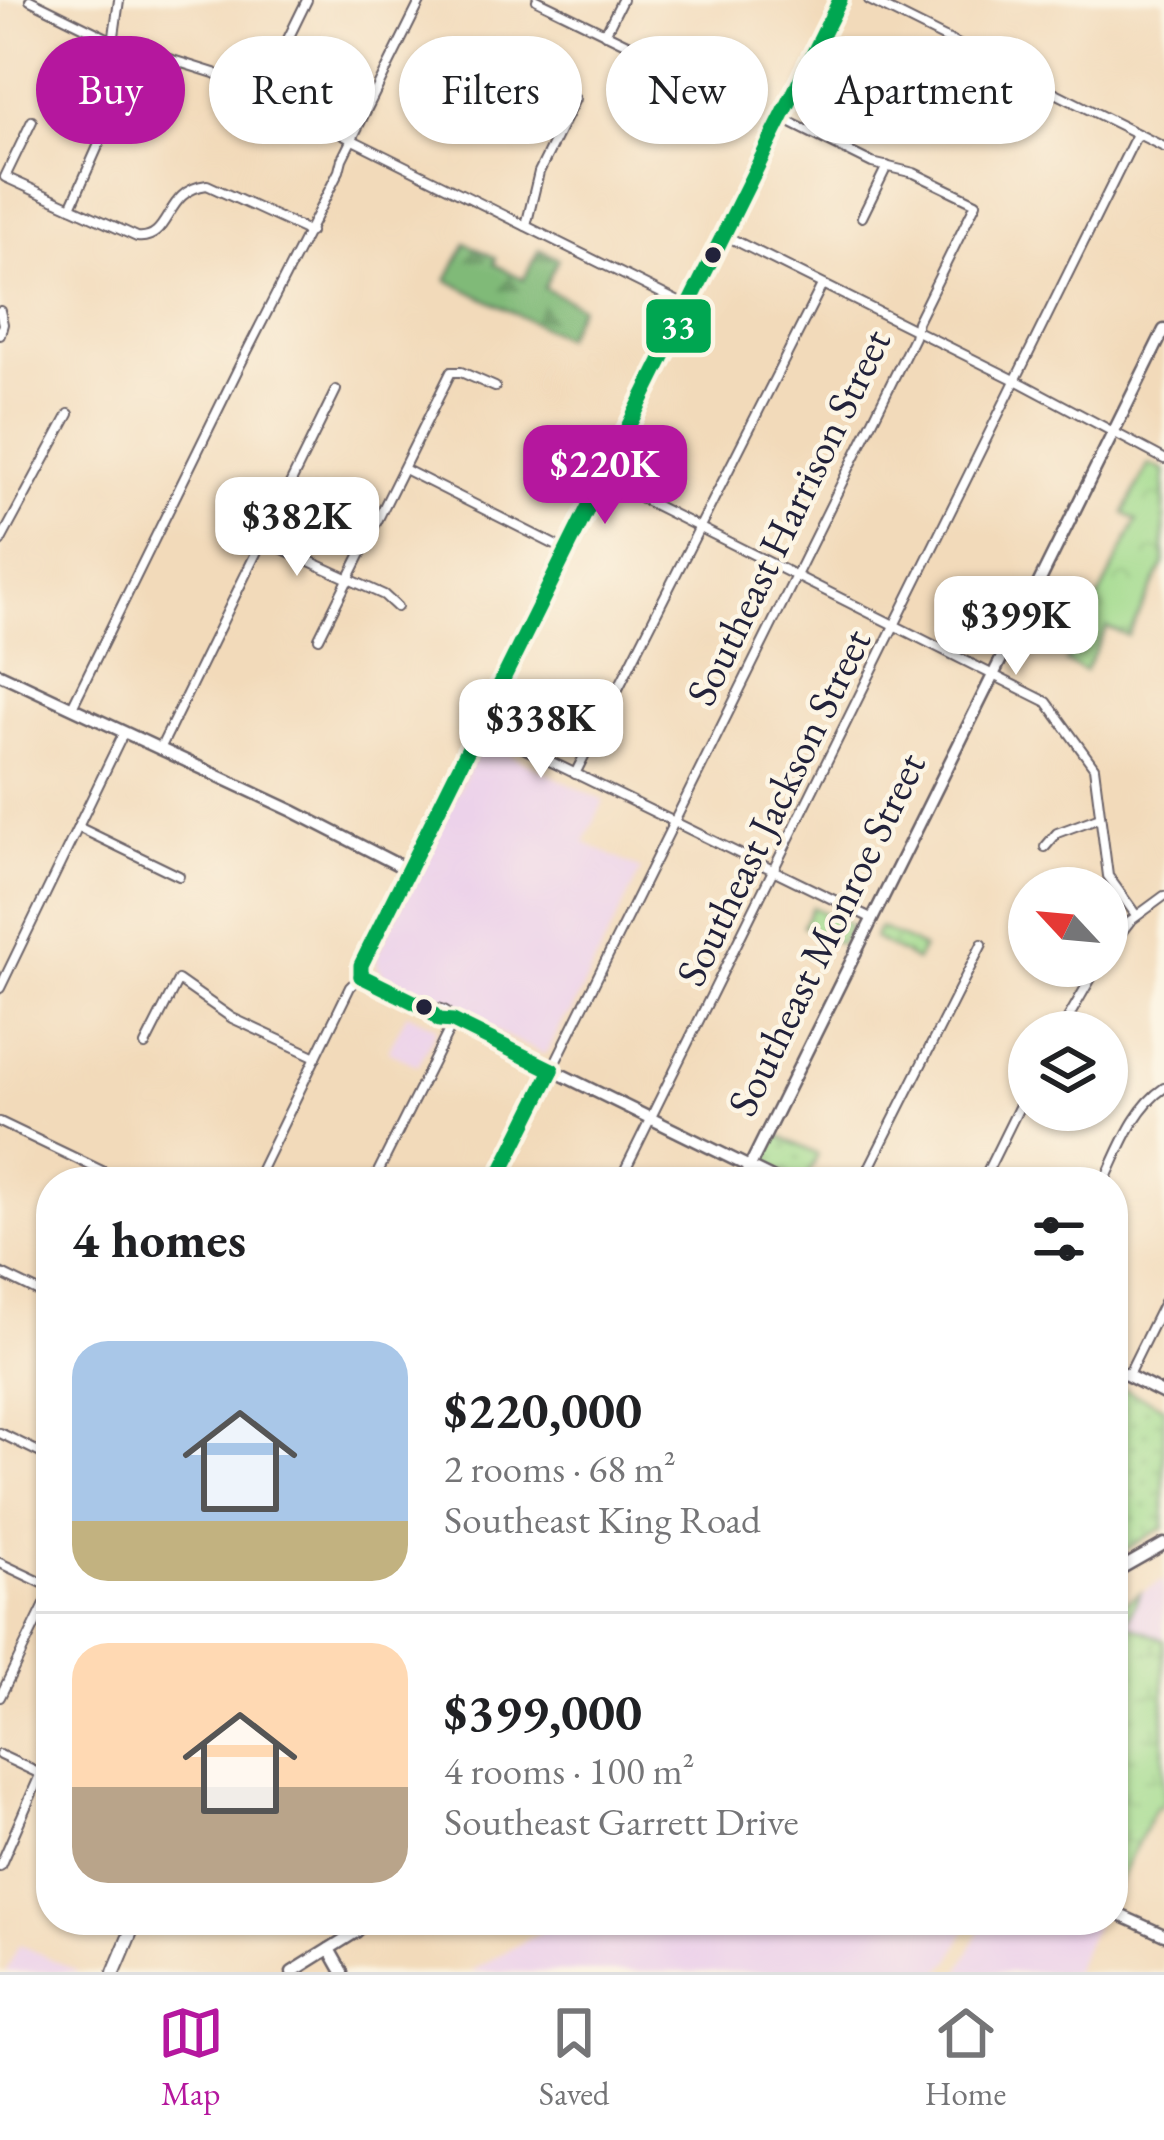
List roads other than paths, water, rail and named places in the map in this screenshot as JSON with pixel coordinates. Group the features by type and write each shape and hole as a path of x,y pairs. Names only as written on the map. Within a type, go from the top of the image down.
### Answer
{"main road":[{"path":"552,1070 453,1021 441,1022 428,1010 362,976 361,965 840,0"},
{"name":"Southeast Harrison Street","path":"504,1167 552,1070"},
{"path":"114,1972 130,1935"}],"street":[{"path":"30,0 105,36"},
{"path":"115,36 118,0"},
{"path":"289,36 307,0"},
{"path":"375,93 421,0"},
{"path":"537,0 609,36"},
{"path":"605,34 622,0"},
{"path":"869,0 1164,147"},
{"path":"782,118 872,164 887,166 862,217"},
{"path":"32,121 5,177 136,237 155,234 183,192 207,184 310,232"},
{"name":"Southeast Jackson Street","path":"626,1167 1137,134"},
{"path":"71,207 99,144"},
{"path":"72,707 350,144"},
{"path":"362,144 688,306"},
{"path":"526,226 539,172 553,144"},
{"name":"Southeast Harrison Street","path":"552,1070 799,575 976,203 914,172 887,166"},
{"path":"723,235 1164,459"},
{"path":"575,774 822,285"},
{"path":"0,335 1,314"},
{"name":"Southeast Monroe Street","path":"749,1167 1164,329"},
{"path":"319,638 451,373 461,372 495,387"},
{"path":"160,749 336,390"},
{"path":"0,542 69,414"},
{"path":"404,469 567,550"},
{"path":"602,478 1036,695 1054,709 1094,766 1108,876 1136,915"},
{"path":"263,540 384,595 397,607"},
{"path":"0,674 408,870"},
{"path":"479,727 871,918"},
{"path":"0,988 124,732"},
{"path":"1046,847 1057,832 1100,817"},
{"path":"78,827 179,876"},
{"path":"1128,922 1164,896"},
{"path":"870,1167 982,944"},
{"path":"262,1167 350,987 362,976"},
{"path":"146,1045 178,980 232,1018 316,1058"},
{"path":"380,1167 453,1021"},
{"path":"552,1070 749,1167"},
{"path":"1111,1167 1138,1112 1164,1088"},
{"path":"0,1122 93,1167"},
{"path":"989,1167 1008,1129"},
{"path":"0,1273 36,1291"},
{"path":"1128,1373 1164,1302"},
{"path":"1128,1376 1164,1394"},
{"path":"0,1433 36,1451"},
{"path":"1128,1564 1164,1544"},
{"path":"0,1563 36,1581"},
{"path":"0,1697 36,1621"},
{"path":"0,1755 36,1773"},
{"path":"0,1866 36,1784"},
{"path":"1128,1919 1164,1935"},
{"path":"292,1972 348,1935"},
{"path":"329,1949 342,1972"}]}
